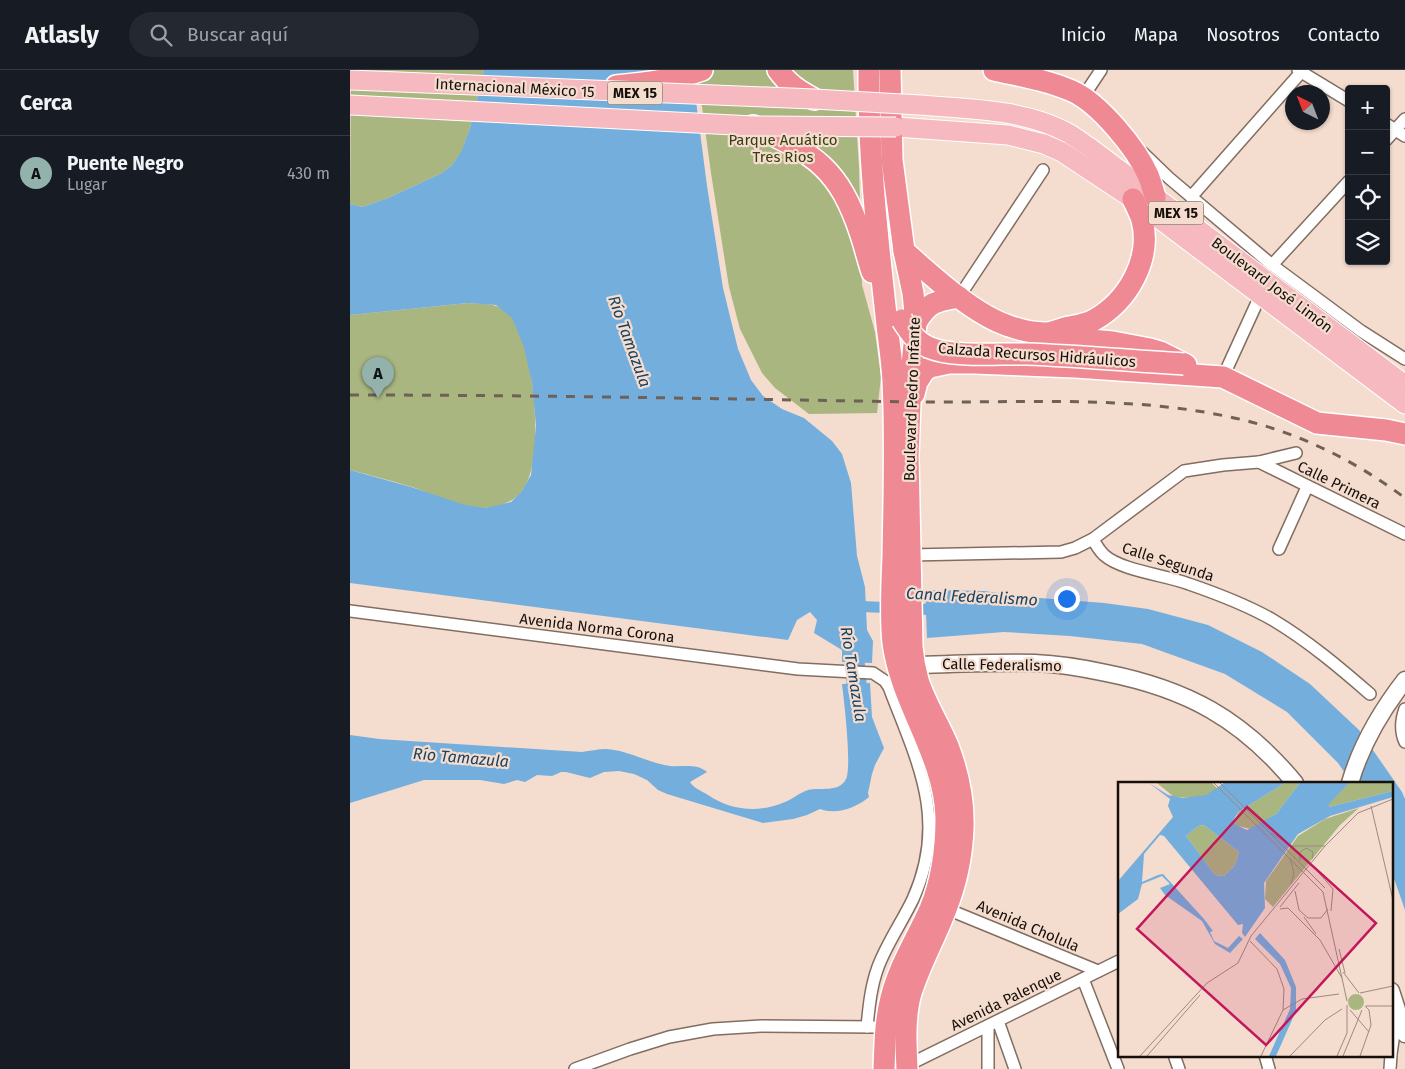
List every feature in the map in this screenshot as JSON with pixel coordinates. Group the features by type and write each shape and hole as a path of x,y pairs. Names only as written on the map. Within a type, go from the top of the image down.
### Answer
{"highway":[{"path":"569,90 658,81 683,77 702,70"},
{"path":"778,70 796,90 814,99"},
{"path":"863,70 871,128 879,152 895,298 901,320"},
{"path":"869,70 871,128"},
{"name":"Boulevard Pedro Infante","path":"890,70 892,160 904,251 914,293 901,320 893,378 903,639"},
{"path":"994,70 1043,80 1073,92 1084,99 1107,118 1128,142 1148,175 1155,197"},
{"path":"753,126 799,148 835,178 849,202 901,320"},
{"path":"1046,333 1093,321 1108,311 1131,285 1139,269 1144,235 1142,220 1133,199"},
{"path":"904,251 959,297 1007,326 1113,342 1160,352 1189,365"},
{"path":"901,320 922,312 934,302 959,297"},
{"path":"1108,311 1105,320 1106,329 1113,342"},
{"name":"Boulevard Pedro Infante","path":"901,320 911,376 908,456 910,555 901,580"},
{"name":"Calzada Recursos Hidráulicos","path":"901,320 912,336 939,351 953,353 1035,354 1189,365 1223,378 1317,423 1386,430 1405,434"},
{"name":"Calzada Recursos Hidráulicos","path":"908,456 912,405 917,382 920,375 930,367 949,363 974,363 1075,367 1223,378"},
{"path":"903,639 914,665 918,682 948,746 958,777 964,827 955,882 946,909 918,972 910,995 907,1017 907,1067"},
{"path":"884,1069 876,1028 890,998 901,967 934,898 941,875 946,840 944,796 939,772 906,694 898,667 903,639"}],"main road":[{"name":"Internacional México 15","path":"350,80 920,105"},
{"name":"Internacional México 15","path":"350,105 753,126 896,127 942,130"},
{"name":"Boulevard José Limón","path":"920,105 1003,113 1046,124 1066,132 1089,147 1405,385"},
{"name":"Boulevard José Limón","path":"942,130 1008,135 1044,144 1062,152 1133,199 1405,404"},
{"path":"1345,340 1382,357 1405,374"},
{"name":"Calle Federalismo","path":"914,665 1045,664 1072,666 1146,682 1178,692 1204,705 1239,728 1271,757 1294,782"},
{"path":"1350,782 1368,736 1381,713 1405,680"},
{"path":"1392,994 1405,1034"}],"street":[{"path":"1084,99 1101,70"},
{"path":"1191,197 1301,71 1345,98"},
{"name":"Boulevard José Limón","path":"1084,99 1111,112 1145,156 1272,265 1361,331 1404,355"},
{"path":"1396,130 1405,119"},
{"path":"959,297 1043,170"},
{"path":"1272,265 1345,185"},
{"path":"1223,378 1260,296"},
{"path":"910,555 1061,552 1075,548 1093,539 1184,471 1259,462 1296,453"},
{"name":"Calle Primera","path":"1259,462 1405,534"},
{"path":"1279,549 1307,487"},
{"name":"Calle Segunda","path":"1093,539 1099,550 1117,564 1187,583 1228,598 1272,620 1326,657 1370,694"},
{"name":"Avenida Norma Corona","path":"350,611 798,669 840,673 873,673 885,680 921,770 929,812 930,831 927,854 913,899 887,947 872,987 876,1028"},
{"path":"1405,709 1401,727 1405,742"},
{"name":"Avenida Cholula","path":"946,909 1098,971"},
{"name":"Avenida Palenque","path":"907,1067 1118,961"},
{"path":"1083,978 1118,1069"},
{"path":"1392,1048 1394,1034 1401,1018"},
{"path":"988,1069 993,1023"},
{"path":"993,1023 1015,1069"},
{"path":"578,1068 669,1037 713,1029 761,1026 876,1028"},
{"path":"1174,1056 1179,1069"},
{"path":"1265,1056 1270,1069"},
{"path":"1390,1069 1391,1056"}],"green space":[{"path":"351,70 484,70 470,128 461,153 452,165 442,173 388,198 362,207 350,204"},
{"name":"Parque Acuático Tres Rios","path":"697,70 853,70 859,167 862,285 875,332 881,377 877,413 809,414 775,388 762,373 740,329 729,287"},
{"path":"468,303 499,307 504,309 513,318 527,354 534,405 534,456 529,476 522,491 510,501 485,508 467,507 412,487 350,470 350,315"}],"water":[{"path":"484,70 692,70 723,288 738,349 751,380 763,396 782,409 804,418 832,441 842,454 851,483 857,556 865,587 867,630 873,641 872,663 842,662 842,650 814,633 817,620 810,612 797,620 788,640 350,583 350,470 465,505 485,508 511,502 522,491 531,475 536,426 532,383 524,347 512,318 496,305 468,303 350,315 350,204 362,207 388,198 442,173 452,165 461,152 470,128"},
{"path":"925,590 984,591 1148,609 1208,625 1262,652 1310,684 1359,730 1402,792 1405,799 1405,910 1392,873 1392,782 1351,782 1338,763 1287,712 1225,674 1142,644 1070,636 1004,632 927,638"},
{"path":"870,683 872,717 884,748 872,774 868,793 869,797 858,804 839,811 820,809 793,819 763,823 667,794 658,790 647,780 634,774 619,771 604,772 590,778 561,772 552,776 537,775 525,782 517,780 504,784 480,780 424,780 350,803 350,735 379,739 582,752 603,749 614,750 670,766 699,767 707,772 690,782 693,786 726,804 746,809 775,806 808,790 834,788 843,783 848,772 848,761 842,684"}],"waterway":[{"name":"Canal Federalismo","path":"851,606 940,610"},
{"name":"Río Tamazula","path":"851,637 859,709"}],"railway":[{"path":"350,395 563,396 917,402 1074,402 1153,406 1192,410 1230,417 1299,438 1365,471 1405,498"}],"place":[{"name":"Puente Negro","path":"378,398"}]}
